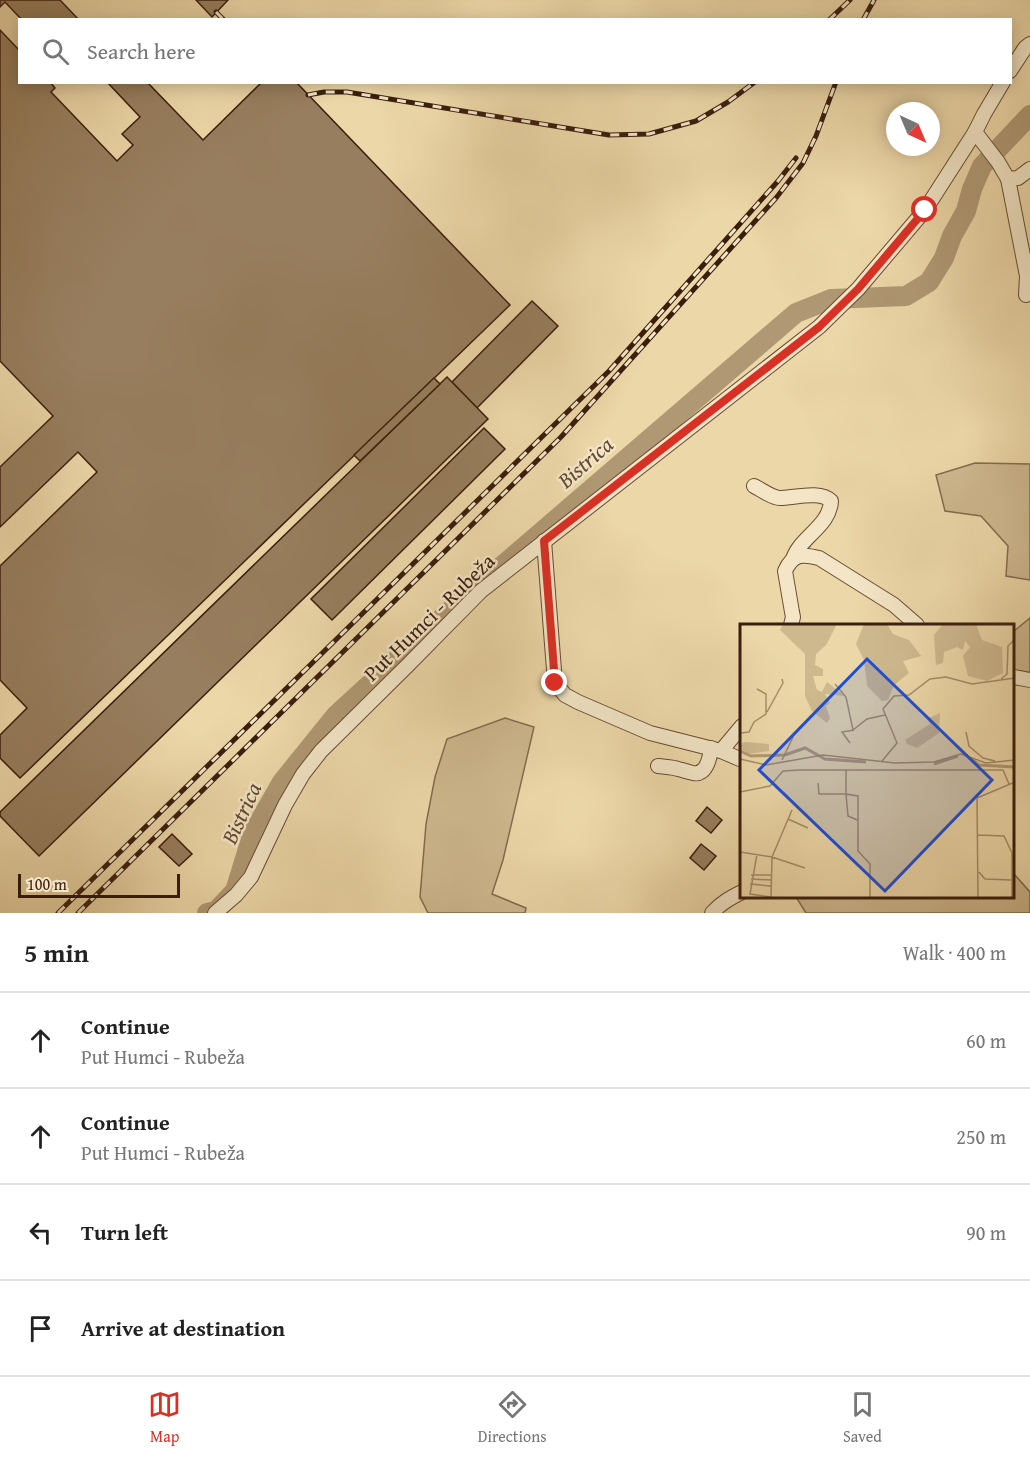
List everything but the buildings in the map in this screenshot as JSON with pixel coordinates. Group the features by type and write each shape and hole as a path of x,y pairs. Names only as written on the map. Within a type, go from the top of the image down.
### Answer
{"street":[{"path":"1012,69 1030,44"},
{"path":"1003,84 975,132 1008,179 1027,276 1026,295"},
{"name":"Put Humci - Rubeža","path":"215,913 236,896 251,877 285,805 303,774 321,751 481,591 819,327 858,289 925,210 975,132"},
{"path":"1008,179 1018,178 1030,169"},
{"path":"754,486 777,498 822,496 831,501 826,517 796,550 793,559"},
{"path":"544,541 555,683 560,690 578,702 650,733 716,749 740,759"},
{"path":"791,624 793,617 785,571 793,559 799,555 819,558 894,605 916,624"},
{"path":"1015,677 1030,680"},
{"path":"658,766 676,768 694,774 700,773 716,749 740,728"},
{"path":"712,913 728,898 740,893"}],"shaded area":[{"path":"975,463 1030,464 1030,580 1006,576 1008,546 981,516 945,511 936,475"},
{"path":"1030,618 1030,674 1015,671 1015,630"},
{"path":"505,718 534,727 503,860 492,894 526,908 525,913 428,913 420,897 426,824 435,777 447,739"},
{"path":"1015,875 1030,892 1030,913 806,913 797,898 1015,898"}],"waterway":[{"name":"Bistrica","path":"207,913 216,911 235,891 253,833 282,782 336,715 446,614 796,313 831,299 906,296 929,282 944,258 952,236 966,211 982,166 1030,115"}],"railway":[{"path":"831,18 850,0"},
{"path":"864,18 874,0"},
{"path":"216,12 222,18"},
{"path":"308,95 347,92 609,135 649,134 696,121 752,84"},
{"path":"78,913 561,437 776,198 803,163 816,136 835,84"},
{"path":"58,913 609,371 796,158"}],"route":[{"path":"555,683 544,541 819,327 858,289 925,210"}]}
